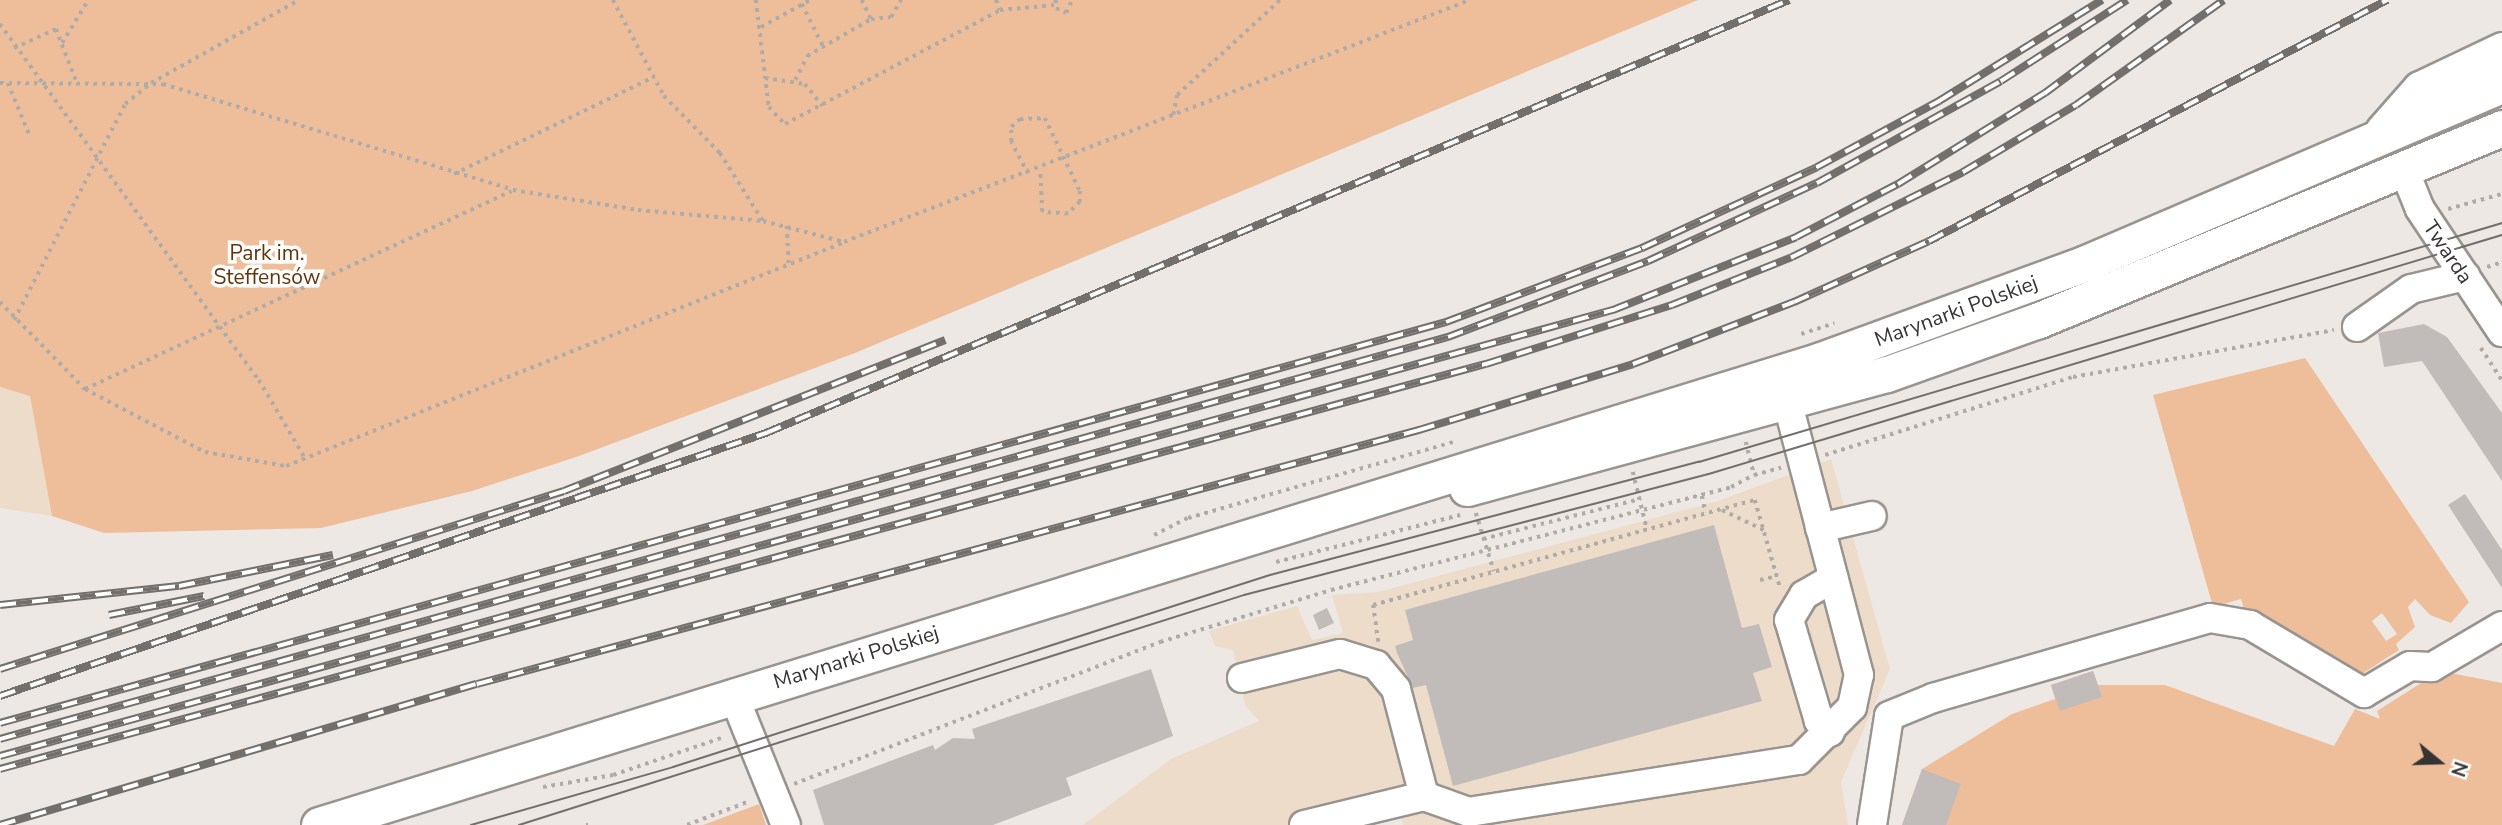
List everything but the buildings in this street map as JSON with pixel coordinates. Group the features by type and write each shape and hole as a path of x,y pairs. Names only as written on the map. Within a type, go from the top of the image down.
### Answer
{"main road":[{"path":"2374,140 2420,89 2502,50"},
{"name":"Marynarki Polskiej","path":"1394,492 1461,489 1740,418 1784,388 2086,263 2502,85"},
{"name":"Marynarki Polskiej","path":"319,825 733,694 1394,492 2039,320 2502,128"}],"street":[{"name":"Twarda","path":"2403,167 2420,209 2502,332"},
{"path":"2357,327 2411,289 2465,276"},
{"path":"1304,825 1423,796 1469,812 1777,766 1809,754 1830,732 1860,690 1834,578 1784,388"},
{"path":"1821,528 1872,516"},
{"path":"1830,732 1819,721 1789,620 1804,595 1834,578"},
{"path":"1872,825 1889,716 1933,698 2210,618 2250,625 2364,694 2410,666 2432,667 2502,626"},
{"path":"1242,678 1327,655 1376,665 1396,689 1423,796"},
{"path":"733,694 786,825"}],"path":[{"path":"62,43 88,0"},
{"path":"14,320 99,162 125,104 151,83 299,0"},
{"path":"613,0 654,78 720,153 763,221"},
{"path":"756,0 769,107 785,124 1000,10 1055,2 1066,13 1072,0"},
{"path":"761,27 810,0"},
{"path":"862,0 871,19"},
{"path":"795,80 807,56 871,19 891,17 901,0"},
{"path":"996,0 1000,10"},
{"path":"1173,115 1177,95 1280,0"},
{"path":"0,302 14,320 85,389 205,452 251,464 286,466 789,267 844,242 1062,162 1173,115 1470,0"},
{"path":"802,4 822,46"},
{"path":"0,24 14,48 41,81 215,325 259,380 305,458"},
{"path":"14,48 56,29 77,83"},
{"path":"453,174 654,78"},
{"path":"765,78 795,80 823,106"},
{"path":"7,82 30,136"},
{"path":"0,83 151,83 513,190 638,210 763,221 844,242"},
{"path":"1028,174 1012,142 1011,127 1020,119 1045,118 1062,162 1080,191 1080,202 1068,214 1042,212 1040,169"},
{"path":"85,389 215,325 513,190"},
{"path":"787,226 789,267"},
{"path":"1789,339 1840,321"},
{"path":"687,825 1160,642 1702,496 1754,475 1804,462 2073,377 2357,327"},
{"path":"1740,418 1754,475"},
{"path":"1145,540 1188,518 1462,439"},
{"path":"1632,468 1647,530"},
{"path":"1702,496 1706,513"},
{"path":"1494,571 1483,539 1640,499"},
{"path":"1381,636 1373,605 1755,500 1780,587"},
{"path":"1721,509 1764,530"},
{"path":"1276,562 1475,511"},
{"path":"1760,580 1777,576"}],"shaded area":[{"path":"0,387 30,395 52,516 0,508"},
{"path":"1831,459 1890,669 1841,782 1848,825 1403,825 1399,813 1358,825 1083,825 1171,759 1259,721 1245,705 1233,650 1215,646 1209,631 1297,606 1312,640 1343,633 1332,595 1378,592 1718,501"}],"green space":[{"name":"Park im. Steffensów","path":"0,0 1698,0 855,353 579,456 472,491 321,528 104,533 52,516 30,396 0,387"},
{"path":"2305,358 2469,602 2451,623 2430,615 2415,599 2408,607 2415,627 2396,644 2399,650 2357,677 2246,615 2241,599 2213,607 2153,395","holes":["2382,613 2397,634 2386,641 2372,621"]},
{"path":"2093,671 2098,685 2165,685 2334,746 2355,709 2380,719 2377,711 2440,671 2502,683 2502,825 1902,825 1922,769 2012,714 2055,699 2051,685"},
{"path":"759,804 766,825 703,825"}],"tram line":[{"path":"471,825 673,767 1270,575 1699,462 2502,223"},
{"path":"519,825 1244,595 1712,473 2502,235"}],"railway":[{"path":"0,696 766,433 1789,0"},
{"path":"0,723 1446,322 1642,248 1817,167 1939,101 2102,0"},
{"path":"0,739 1448,337 1648,261 1817,183 2001,81 2127,0"},
{"path":"0,756 1613,310 1796,237 1898,184 2045,93 2170,0"},
{"path":"0,769 1486,364 1672,305 1792,257 1963,172 2076,105 2224,0"},
{"path":"0,825 477,684 1419,430 1633,364 1794,302 1929,241 2387,0"},
{"path":"0,669 564,491 945,340"},
{"path":"0,605 179,586 333,555"},
{"path":"109,615 204,596"}]}
